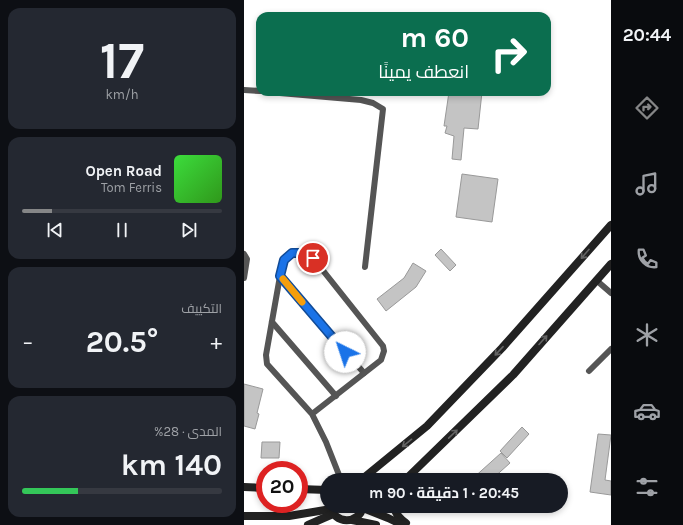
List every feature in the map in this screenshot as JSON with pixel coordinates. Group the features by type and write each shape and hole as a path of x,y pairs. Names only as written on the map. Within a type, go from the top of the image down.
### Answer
{"main road":[{"path":"370,473 427,426 502,348 611,224"},
{"path":"411,473 513,375 611,264"},
{"path":"244,487 256,488"},
{"path":"308,489 320,490"},
{"path":"244,516 290,516 320,512"},
{"path":"308,525 327,513"},
{"path":"335,513 342,520 347,522 376,525"},
{"path":"347,522 361,513"},
{"path":"376,513 403,525"},
{"path":"396,513 400,519 408,525"}],"lane":[{"path":"244,90 256,91"},
{"path":"314,96 360,100 373,103 383,109 365,267"},
{"path":"312,414 380,360 384,351 383,346 313,258 303,253 292,253 284,260 280,276 266,355 267,364 312,414 326,442 338,473"},
{"path":"244,254 247,259 244,278"},
{"path":"280,276 364,373"},
{"path":"596,280 611,293"},
{"path":"272,322 336,396"},
{"path":"588,371 611,349"}],"building":[{"path":"448,96 482,96 478,129 464,128 461,160 452,159 454,136 445,133 447,126 444,126"},
{"path":"462,174 498,179 492,222 456,217"},
{"path":"441,249 456,265 450,271 435,255"},
{"path":"413,263 426,271 416,287 386,311 377,299 404,278"},
{"path":"244,384 263,389 255,429 244,426"},
{"path":"522,427 529,434 507,458 500,451"},
{"path":"598,434 611,435 605,480 611,481 611,495 590,492"},
{"path":"262,442 280,442 279,458 261,458"},
{"path":"501,453 510,463 499,473 479,473"}],"slow traffic":[{"path":"283,279 302,302"}],"route":[{"path":"313,258 303,253 292,253 284,260 280,276 345,352"}]}
